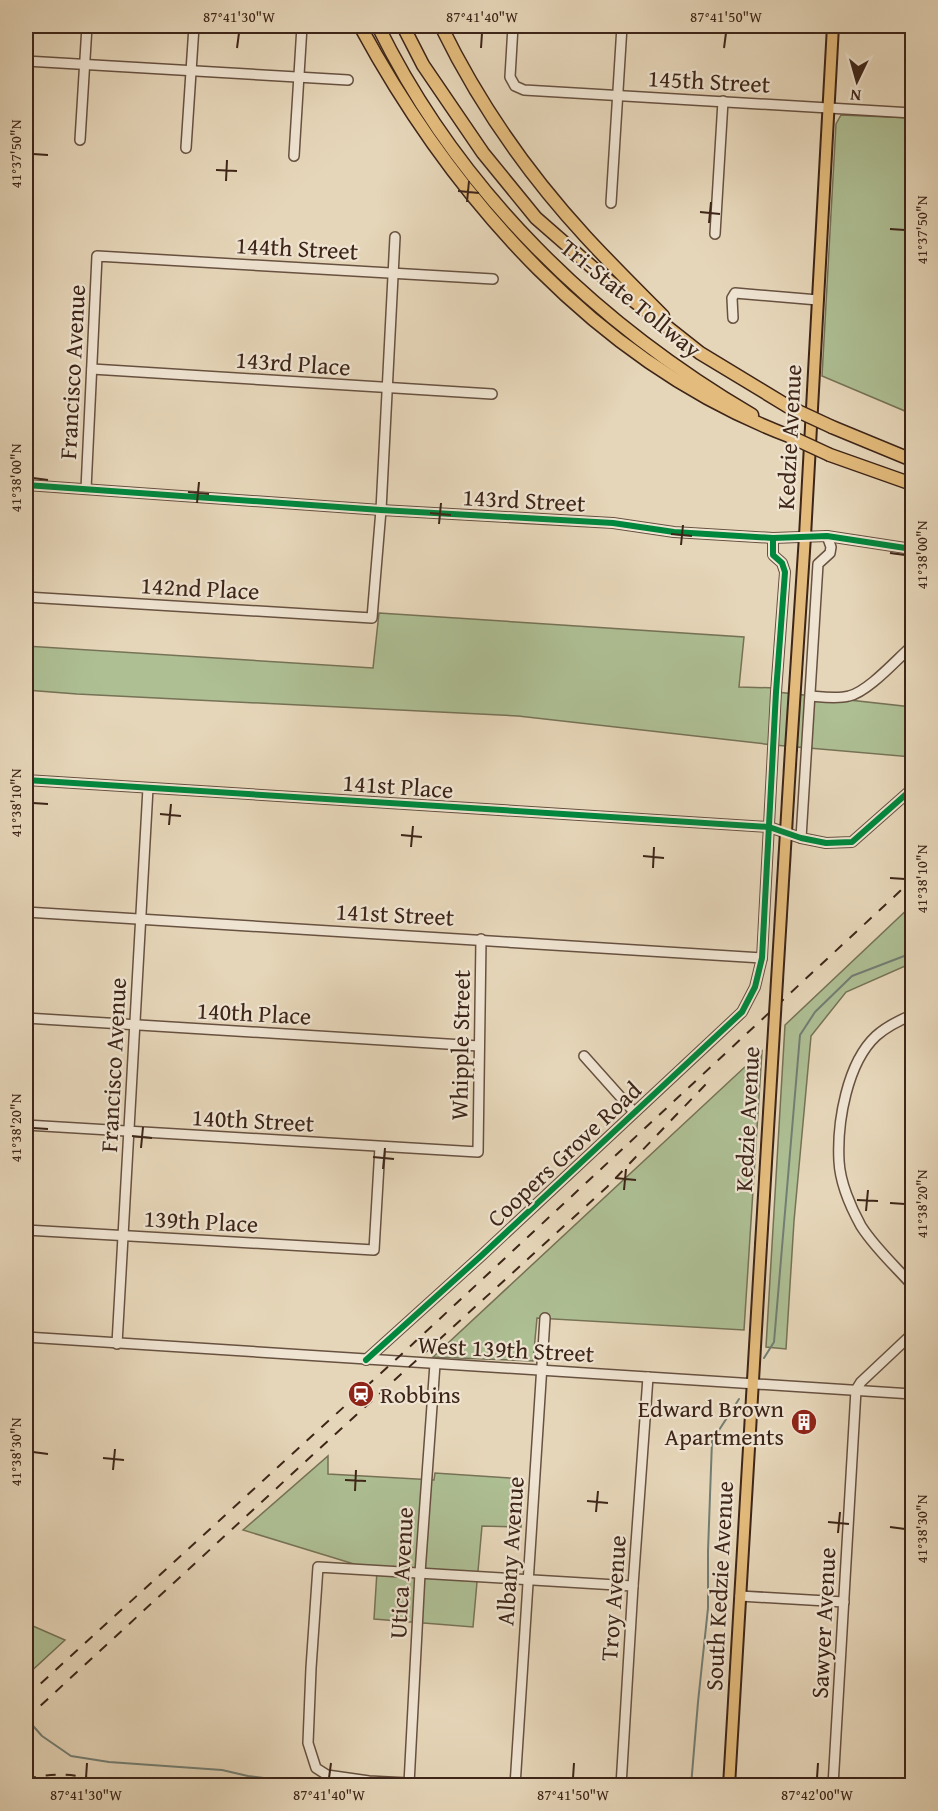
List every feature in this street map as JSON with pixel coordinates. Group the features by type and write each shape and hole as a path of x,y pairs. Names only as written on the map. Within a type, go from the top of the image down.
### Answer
{"highway":[{"path":"352,26 370,58 386,74"},
{"path":"360,26 386,74 434,148 482,209 547,277 578,306 645,359 697,394 733,413 789,436"},
{"name":"Tri-State Tollway","path":"378,26 400,70 460,160 514,225 576,288 657,353 749,413 789,436 830,455 912,484"},
{"name":"Tri-State Tollway","path":"404,26 423,65 483,153 536,218 600,274 700,353 789,407 912,460"},
{"path":"441,26 482,101 542,184 585,237 700,353"}],"main road":[{"name":"Kedzie Avenue","path":"760,1245 805,536 833,26"},
{"name":"South Kedzie Avenue","path":"729,1785 760,1245"}],"street":[{"path":"80,140 87,26"},
{"path":"186,148 194,26"},
{"path":"294,156 302,26"},
{"name":"145th Street","path":"513,26 510,77 515,86 524,90 912,113"},
{"path":"611,203 622,26"},
{"path":"26,61 348,80"},
{"path":"715,234 723,101"},
{"path":"381,510 395,237"},
{"name":"144th Street","path":"98,256 493,279"},
{"name":"Francisco Avenue","path":"86,489 98,256"},
{"path":"733,318 732,298 735,293 818,300"},
{"name":"143rd Place","path":"92,369 492,394"},
{"name":"143rd Street","path":"26,485 381,510 614,523 674,532 773,538 827,537 912,549"},
{"name":"142nd Place","path":"26,597 372,618 381,510"},
{"path":"801,838 818,564 831,553 827,537"},
{"name":"Coopers Grove Road","path":"366,1360 742,1012 755,987 762,958 786,572 782,563 773,555 773,538"},
{"path":"811,696 848,697 857,694 867,688 912,646"},
{"name":"141st Place","path":"26,780 769,827 801,838 826,843 852,842 912,789"},
{"name":"Francisco Avenue","path":"117,1344 148,788"},
{"name":"141st Street","path":"26,912 762,958"},
{"name":"Whipple Street","path":"478,1152 481,939"},
{"path":"912,1016 897,1021 876,1036 861,1055 849,1081 840,1128 839,1162 843,1184 861,1224 878,1249 912,1285"},
{"name":"140th Place","path":"26,1018 479,1046"},
{"path":"584,1056 634,1112"},
{"name":"140th Street","path":"26,1125 478,1152"},
{"name":"139th Place","path":"26,1230 374,1250 380,1147"},
{"name":"Albany Avenue","path":"515,1785 545,1318"},
{"name":"West 139th Street","path":"26,1337 912,1394"},
{"path":"856,1390 861,1382 912,1337"},
{"name":"Utica Avenue","path":"410,1784 420,1573 435,1364"},
{"name":"Troy Avenue","path":"621,1785 648,1377"},
{"name":"Sawyer Avenue","path":"833,1785 856,1390"},
{"path":"465,1785 410,1784 327,1775 316,1768 308,1743 318,1568 633,1586"},
{"path":"740,1596 844,1602"}],"green space":[{"path":"841,115 912,118 912,414 822,376 836,124"},
{"path":"379,613 744,637 739,687 777,688 777,692 912,707 912,757 774,745 518,716 26,690 26,646 373,668"},
{"path":"912,905 912,963 846,992 811,1036 794,1221 786,1349 766,1347 785,1025"},
{"path":"762,1051 744,1330 537,1318 533,1361 433,1357"},
{"path":"328,1456 328,1474 434,1480 435,1473 524,1479 521,1527 482,1526 473,1627 374,1619 377,1571 243,1530"},
{"path":"26,1623 65,1640 26,1676"}],"waterway":[{"path":"764,1358 774,1342 800,1035 815,1012 852,976 912,953"},
{"path":"691,1786 708,1608 712,1441 739,1399"},
{"path":"26,1718 42,1736 71,1756 109,1762 222,1770 248,1776 327,1786"}],"railway":[{"path":"26,1697 404,1352 912,880"},
{"path":"26,1719 607,1187 707,1083"},
{"path":"26,1779 48,1775 69,1775 90,1778 111,1786"}],"cycle path":[{"path":"26,485 381,510 613,523 674,532 773,538 827,536 912,549"},
{"path":"366,1360 742,1012 755,987 762,958 776,692 785,572 782,563 773,555 773,538"},
{"path":"26,780 769,827 801,838 826,843 852,842 912,789"}],"place":[{"name":"Robbins","path":"361,1394"},
{"name":"Edward Brown Apartments","path":"804,1422"}]}
